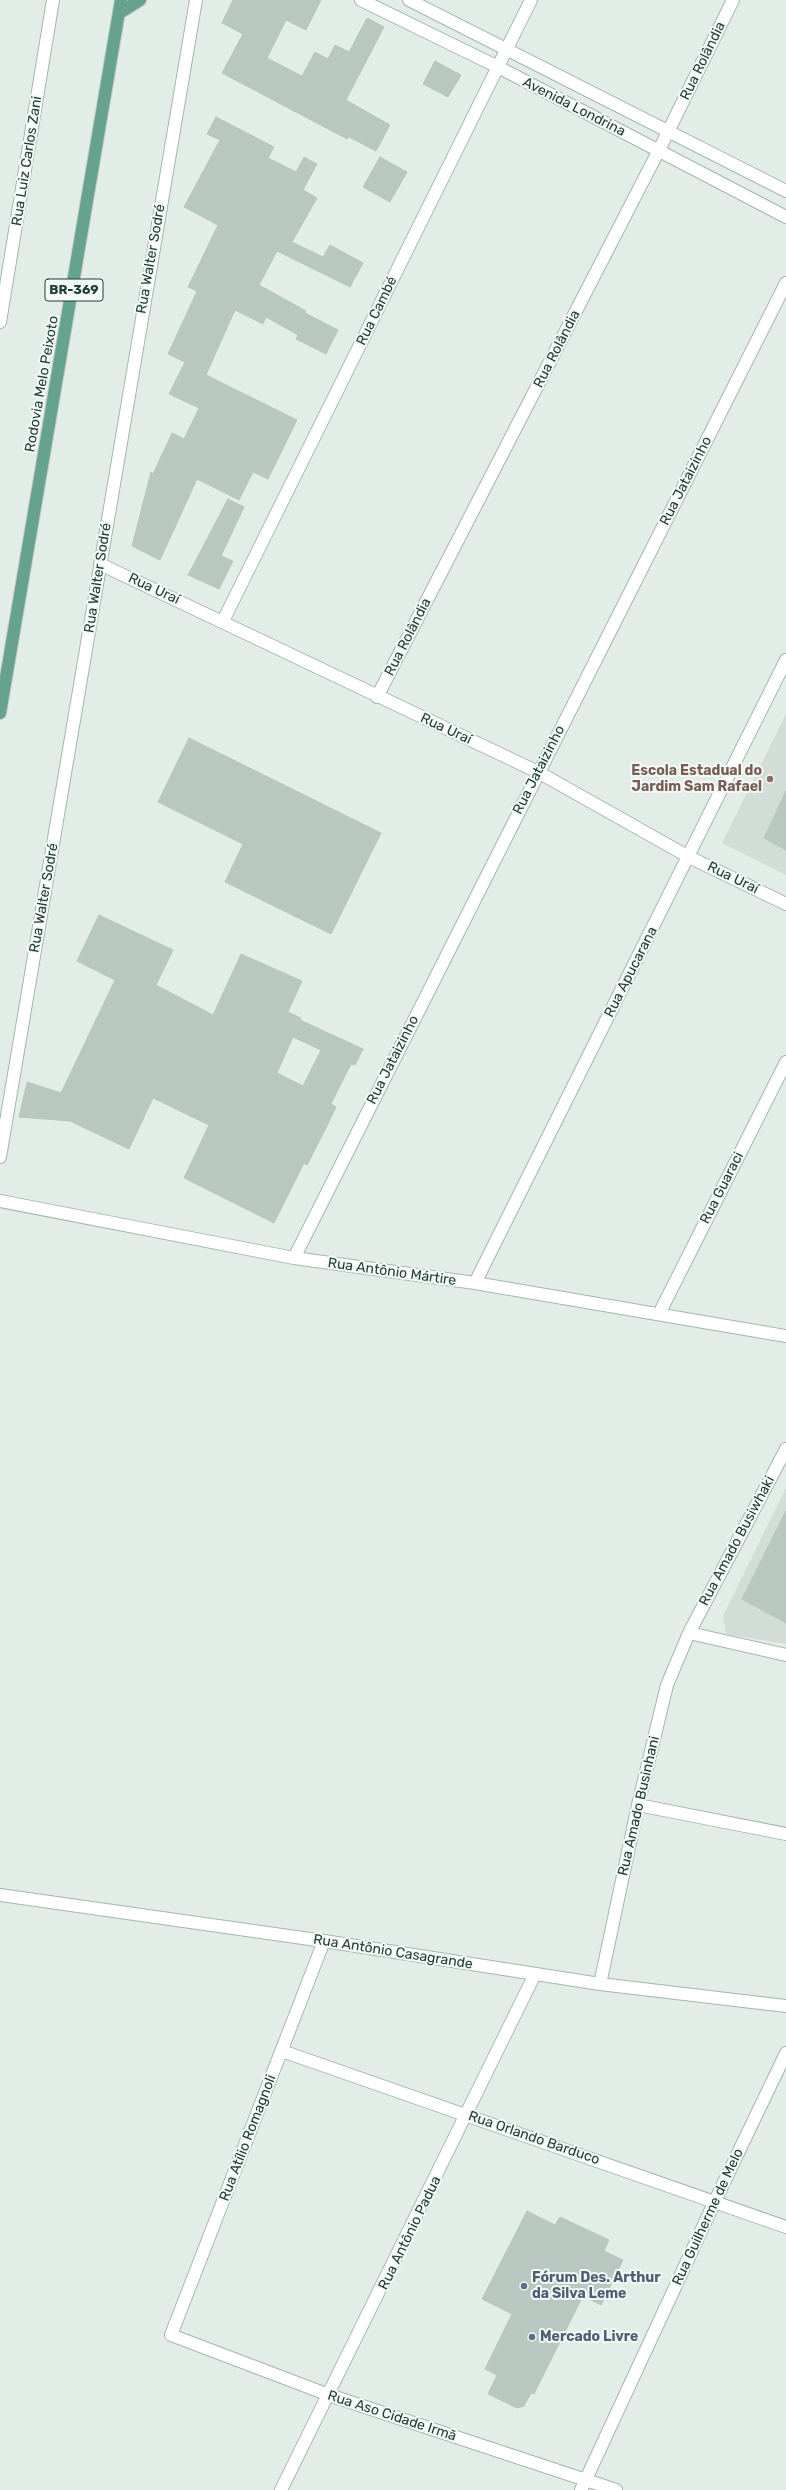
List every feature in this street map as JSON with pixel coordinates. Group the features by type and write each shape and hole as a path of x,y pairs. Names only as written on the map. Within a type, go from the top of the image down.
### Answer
{"main road":[{"name":"Rodovia Melo Peixoto","path":"121,0 121,12"},
{"name":"Rodovia Melo Peixoto","path":"0,713 121,12 125,0"},
{"path":"121,12 140,0"}],"street":[{"name":"Rua Luiz Carlos Zani","path":"0,322 53,0"},
{"name":"Rua Walter Sodré","path":"0,1157 196,0"},
{"name":"Avenida Londrina","path":"361,0 659,150 786,217"},
{"name":"Avenida Londrina","path":"409,0 786,191"},
{"name":"Rua Cambé","path":"223,621 531,0"},
{"name":"Rua Rolândia","path":"377,697 669,131 733,0"},
{"name":"Rua Jataizinho","path":"294,1258 786,283"},
{"name":"Rua Uraí","path":"100,564 223,621 377,697 538,772 689,856 786,904"},
{"name":"Rua Apucarana","path":"475,1283 786,660"},
{"name":"Rua Guaraci","path":"658,1314 786,1062"},
{"name":"Rua Antônio Mártire","path":"0,1201 294,1258 475,1283 786,1336"},
{"name":"Rua Amado Busiwhaki","path":"689,1633 786,1449"},
{"path":"689,1633 786,1655"},
{"name":"Rua Amado Businhani","path":"600,1984 638,1805 667,1685 689,1633"},
{"path":"638,1805 786,1834"},
{"name":"Rua Antônio Casagrande","path":"0,1894 324,1940 600,1984 786,2006"},
{"name":"Rua Atílio Romagnoli","path":"171,2335 324,1940"},
{"name":"Rua Antônio Padua","path":"281,2490 468,2116 536,1974"},
{"name":"Rua Orlando Barduco","path":"282,2051 786,2227"},
{"name":"Rua Guilherme de Melo","path":"584,2485 715,2201 786,2054"},
{"name":"Rua Aso Cidade Irmã","path":"171,2335 329,2395 584,2485 616,2490"}],"shaded area":[{"name":"Escola Estadual do Jardim Sam Rafael","path":"786,714 786,875 722,843"},
{"path":"786,1488 786,1644 726,1634 723,1616"}],"building":[{"path":"233,0 321,0 306,30 286,20 267,58 302,76 315,52 328,59 335,45 349,52 367,18 384,27 346,100 390,125 376,151 349,137 347,139 222,73 243,34 222,23"},
{"path":"435,61 461,75 448,97 423,84"},
{"path":"216,117 274,147 268,158 296,172 304,157 317,164 303,190 317,198 292,242 323,257 330,245 363,263 350,287 277,251 259,285 306,311 305,313 338,330 326,354 296,339 298,335 266,317 263,324 235,310 206,375 297,420 268,479 253,472 239,500 197,479 160,560 132,546 151,472 153,474 172,433 184,439 199,408 169,394 185,362 168,354 197,291 188,287 218,225 184,207 220,140 207,134"},
{"path":"380,157 407,172 390,202 363,187"},
{"path":"228,499 244,507 221,556 233,561 219,589 188,575"},
{"path":"189,738 381,833 331,934 225,882 243,844 158,802"},
{"path":"786,791 786,850 764,838"},
{"path":"99,915 173,950 156,985 213,1015 241,954 302,981 288,1012 301,1018 300,1020 363,1049 355,1065 351,1064 331,1104 336,1107 326,1128 307,1165 304,1163 274,1223 184,1178 209,1125 153,1098 129,1149 70,1121 19,1117 27,1082 61,1093 115,980 77,961","holes":["293,1037 321,1050 303,1086 277,1073"]},
{"path":"786,1511 786,1623 742,1599"},
{"name":"Mercado Livre","path":"527,2211 555,2225 560,2217 609,2240 604,2251 623,2260 601,2305 583,2296 534,2394 531,2393 524,2406 517,2408 488,2394 497,2375 485,2369 512,2314 482,2299"}],"place":[{"name":"Escola Estadual do Jardim Sam Rafael","path":"770,779"},
{"name":"Fórum Des. Arthur da Silva Leme","path":"524,2286"},
{"name":"Mercado Livre","path":"532,2337"}]}
